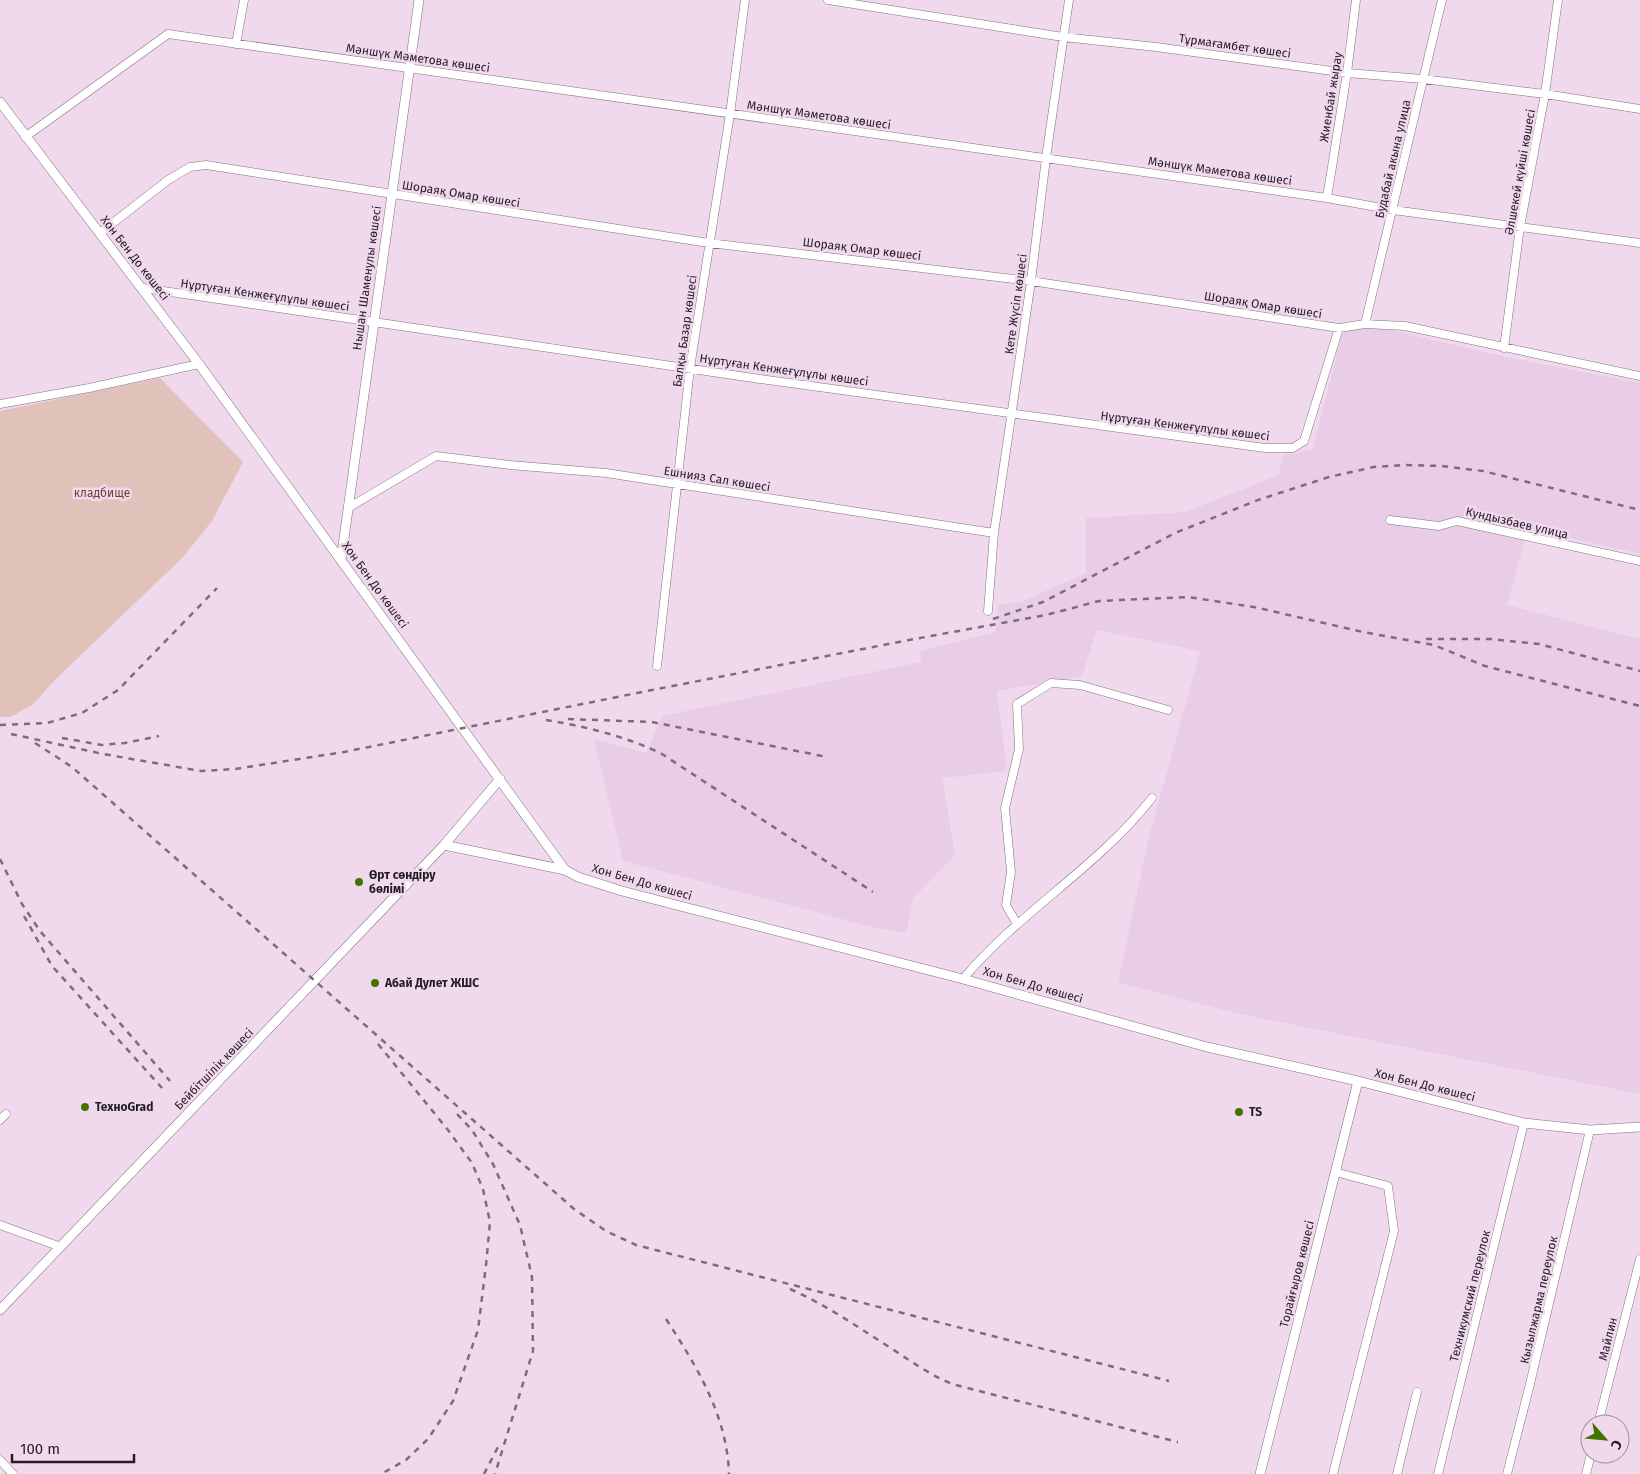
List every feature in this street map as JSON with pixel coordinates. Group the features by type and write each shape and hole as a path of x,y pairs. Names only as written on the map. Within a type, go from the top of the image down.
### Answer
{"street":[{"path":"236,44 244,0"},
{"name":"Нышан Шаменулы көшесі","path":"341,560 419,0"},
{"name":"Балқы Базар көшесі","path":"657,666 690,368 730,114 745,0"},
{"name":"Тұрмағамбет көшесі","path":"828,0 1063,37 1156,47 1347,73 1423,79 1545,94 1640,109"},
{"name":"Кете Жүсіп көшесі","path":"988,611 994,533 1010,414 1031,282 1046,158 1069,0"},
{"name":"Жиенбай жырау","path":"1327,198 1347,73 1356,0"},
{"name":"Будабай акына улица","path":"1365,324 1442,0"},
{"name":"Әлшекей күйші көшесі","path":"1504,348 1520,227 1545,94 1558,0"},
{"name":"Мәншүк Мәметова көшесі","path":"25,137 168,34 1327,198 1393,210 1640,243"},
{"name":"Хон Бен До көшесі","path":"0,102 200,364 564,870 622,891 963,979 1207,1047 1358,1081 1524,1123 1590,1130 1640,1127"},
{"name":"Шораяқ Омар көшесі","path":"100,234 168,180 190,167 206,165 709,243 1031,282 1339,328 1365,324 1406,326 1640,376"},
{"name":"Нұртуған Кенжеғұлұлы көшесі","path":"143,288 1010,414 1265,448 1293,448 1304,441 1339,328"},
{"path":"0,404 89,388 200,364"},
{"name":"Ешнияз Сал көшесі","path":"348,508 436,456 606,474 994,533"},
{"name":"Кундызбаев улица","path":"1390,520 1439,526 1457,521 1640,561"},
{"path":"1017,924 1006,905 1011,872 1005,808 1019,749 1017,704 1052,683 1080,684 1168,710"},
{"name":"Бейбітшілік көшесі","path":"0,1310 444,845 500,779"},
{"path":"963,979 979,960 1017,924 1134,821 1152,798"},
{"path":"444,845 564,870"},
{"name":"Торайғыров көшесі","path":"1260,1474 1358,1081"},
{"path":"0,1120 6,1114"},
{"name":"Техникумский переулок","path":"1438,1474 1524,1123"},
{"name":"Кызылжарма переулок","path":"1507,1474 1590,1130"},
{"path":"1333,1474 1394,1231 1388,1186 1335,1172"},
{"path":"0,1225 61,1247"},
{"name":"Майлин","path":"1601,1414 1640,1259"},
{"path":"1397,1474 1417,1392"},
{"path":"0,1460 14,1474"}],"shaded area":[{"path":"1365,324 1502,356 1640,383 1640,554 1528,528 1507,605 1640,639 1640,1094 1235,1013 1118,982 1149,837 1200,652 1177,646 1097,630 1082,676 997,691 1007,771 942,778 955,855 913,898 906,933 872,927 623,861 594,739 646,753 662,716 921,662 920,651 996,632 998,605 1021,602 1086,573 1086,518 1185,512 1279,475 1283,455 1313,449 1342,334"}],"green space":[{"name":"кладбище","path":"160,378 243,462 212,521 183,557 57,678 32,705 10,717 0,717 0,411"}],"railway":[{"path":"993,619 1043,602 1175,533 1258,500 1329,477 1374,467 1405,465 1442,466 1483,471 1640,510"},
{"path":"0,725 47,723 82,713 118,690 217,588"},
{"path":"11,734 103,754 201,771 235,769 344,752 652,690 1046,615 1099,601 1188,597 1254,607 1363,632 1434,645 1485,666 1640,706"},
{"path":"1426,639 1490,639 1539,644 1640,671"},
{"path":"568,719 652,722 827,757"},
{"path":"546,720 605,733 635,742 662,754 873,892"},
{"path":"62,738 102,745 125,743 159,736"},
{"path":"35,743 72,767 574,1209 606,1231 636,1245 1169,1381"},
{"path":"0,859 22,904 40,931 170,1081"},
{"path":"24,916 52,966 162,1088"},
{"path":"378,1044 448,1130 472,1163 483,1189 490,1222 478,1330 453,1401 428,1439 406,1460 381,1474"},
{"path":"457,1114 472,1130 493,1164 520,1225 532,1277 533,1351 495,1474"},
{"path":"790,1289 851,1322 926,1371 952,1384 1178,1442"},
{"path":"666,1319 689,1355 708,1392 723,1432 729,1474"},
{"path":"484,1474 498,1447"}],"place":[{"name":"Өрт сөндіру бөлімі","path":"359,882"},
{"name":"Абай Дулет ЖШС","path":"375,983"},
{"name":"ТехноGrad","path":"85,1107"},
{"name":"TS","path":"1239,1112"}]}
